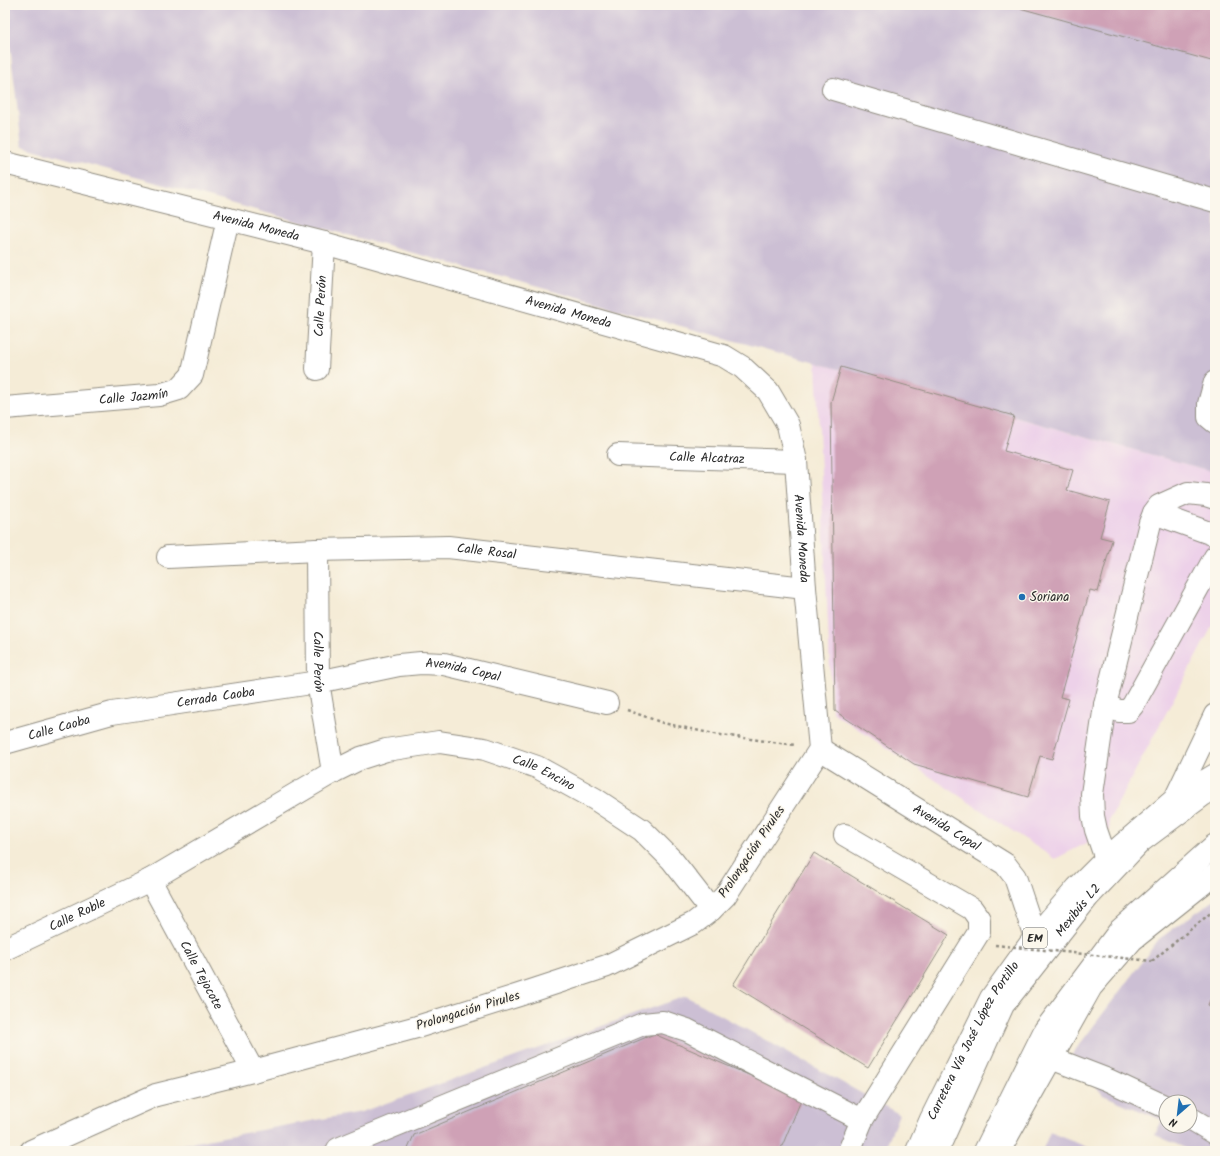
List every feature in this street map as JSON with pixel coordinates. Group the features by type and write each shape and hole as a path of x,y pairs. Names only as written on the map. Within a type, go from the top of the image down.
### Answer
{"street":[{"path":"833,89 1215,200"},
{"name":"Avenida Moneda","path":"5,163 324,243 724,356 742,367 768,391 788,425 796,461 805,588 820,749"},
{"name":"Calle Jazmín","path":"5,408 159,395 179,389 192,375 228,219"},
{"name":"Calle Perón","path":"317,369 324,243"},
{"path":"1215,382 1209,404 1209,417 1215,422"},
{"name":"Calle Alcatraz","path":"618,456 796,461"},
{"path":"1106,859 1096,830 1093,816 1092,794 1105,705 1150,523 1154,513 1160,506 1188,493 1206,495 1215,498"},
{"path":"1154,513 1215,535"},
{"name":"Calle Rosal","path":"168,556 317,550 448,547 805,588"},
{"name":"Calle Perón","path":"317,550 318,682 333,772"},
{"path":"1105,705 1119,711 1128,711 1133,705 1215,557"},
{"name":"Avenida Copal","path":"318,682 399,665 421,663 444,664 607,703"},
{"name":"Cerrada Caoba","path":"112,713 318,682"},
{"name":"Calle Caoba","path":"5,743 112,713"},
{"path":"1175,799 1215,715"},
{"name":"Calle Encino","path":"150,880 333,772 362,758 386,750 439,742 485,749 537,767 595,799 642,830 672,860 711,910"},
{"name":"Avenida Copal","path":"820,749 1005,864 1014,877 1035,937"},
{"name":"Prolongación Pirules","path":"31,1151 156,1095 253,1071 417,1027 608,966 694,923 711,910 725,896 820,749"},
{"name":"Carretera Vía José López Portillo","path":"917,1151 930,1119 991,998 1035,937 1077,888 1106,859 1175,799 1215,775"},
{"name":"Mexibús L2","path":"937,1151 1003,1005 1088,897 1140,842 1203,795 1215,788"},
{"path":"845,835 972,909 979,919 979,932 862,1120 849,1151"},
{"path":"985,1151 1045,1030 1120,930 1215,845"},
{"path":"999,1151 1091,987 1132,940 1215,874"},
{"name":"Calle Roble","path":"5,949 150,880"},
{"name":"Calle Tejocote","path":"150,880 253,1071"},
{"path":"335,1150 643,1024 663,1022 687,1030 862,1120"},
{"path":"1051,1058 1108,1080 1158,1103"},
{"path":"1198,1123 1215,1133"}],"path":[{"path":"607,703 663,723 714,734 820,749"},
{"path":"995,946 1152,961"}],"shaded area":[{"path":"5,5 1215,5 1215,472 22,146"},
{"path":"816,363 1215,472 1215,621 1109,820 1110,831 1055,859 832,712"},
{"path":"1215,899 1215,1151 1192,1151 1155,1135 1158,1129 1158,1134 1198,1134 1198,1094 1158,1094 1158,1118 1103,1095 1071,1056 1159,939"},
{"path":"686,996 899,1114 884,1151 145,1151 361,1112"},
{"path":"1050,1132 1097,1151 1042,1151"}],"building":[{"path":"1009,5 1215,5 1215,62"},
{"path":"841,367 1014,416 1004,451 1073,470 1067,490 1110,502 1100,537 1112,540 1098,592 1090,590 1060,697 1069,699 1052,759 1040,756 1028,797 914,764 835,711 831,402"},
{"path":"814,853 949,935 868,1068 733,985"},
{"path":"1215,989 1215,1008 1208,1005"},
{"path":"654,1034 802,1098 780,1151 407,1151 414,1135"}],"place":[{"name":"Soriana","path":"1022,597"}]}
